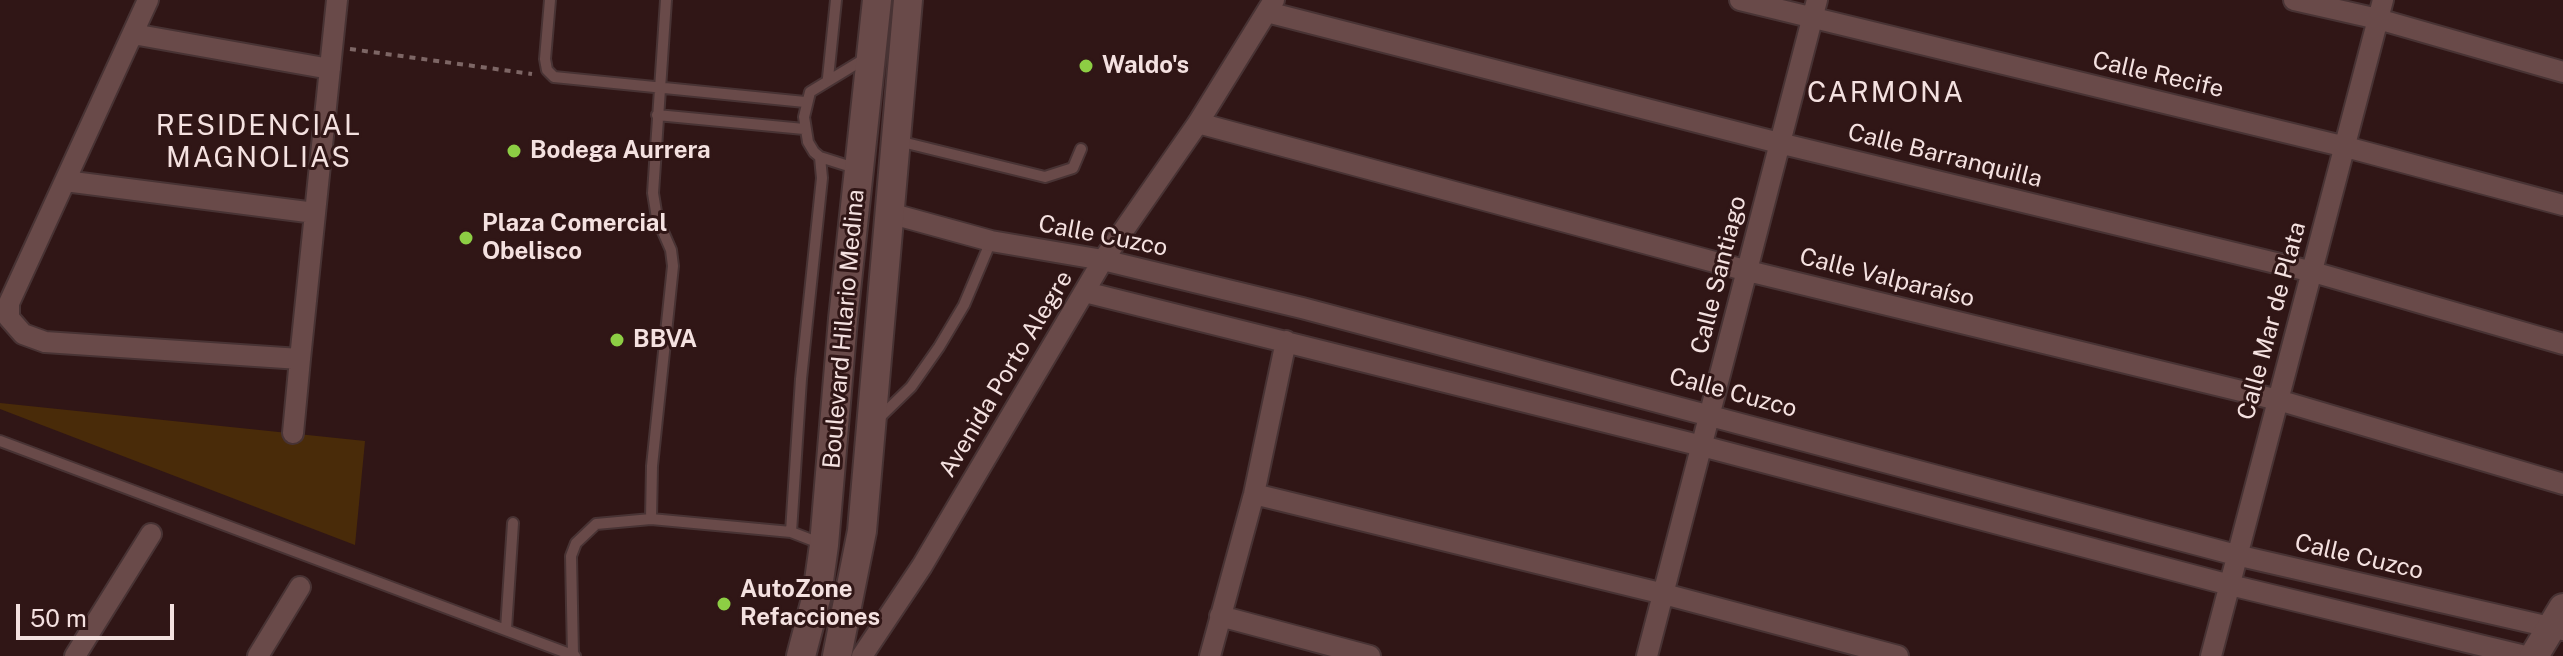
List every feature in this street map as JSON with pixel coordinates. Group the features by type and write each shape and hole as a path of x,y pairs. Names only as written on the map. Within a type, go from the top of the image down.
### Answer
{"main road":[{"name":"Boulevard Hilario Medina","path":"801,656 817,595 824,545 843,319 877,0"},
{"name":"Boulevard Hilario Medina","path":"837,656 857,564 873,424 908,0"},
{"path":"2534,656 2559,622"}],"street":[{"path":"148,0 9,303 9,318 23,334 45,342 300,359"},
{"path":"293,433 337,0"},
{"name":"Calle Recife","path":"1740,0 1814,10 2563,205"},
{"path":"2294,0 2380,9 2563,72"},
{"name":"Avenida Porto Alegre","path":"862,656 922,566 1103,260 1198,123 1270,6"},
{"name":"Calle Barranquilla","path":"1270,6 1779,143 2313,272 2563,344"},
{"name":"Calle Mar de Plata","path":"2211,656 2380,9"},
{"name":"Calle Santiago","path":"1647,656 1814,10"},
{"path":"133,34 330,69"},
{"name":"Calle Valparaíso","path":"1198,123 1748,271 2278,400 2563,484"},
{"path":"65,181 315,213"},
{"name":"Calle Cuzco","path":"889,213 991,241 1103,260 1709,414 2236,555 2559,622"},
{"path":"1085,292 1702,446 2230,585 2525,656"},
{"path":"1210,656 1254,494 1286,341"},
{"path":"1254,494 1664,594 1898,656"},
{"path":"75,656 151,534"},
{"path":"258,656 300,587"},
{"path":"1220,616 1370,656"}],"lane":[{"path":"550,0 545,59 547,70 554,77 659,90 805,102"},
{"path":"651,519 652,466 673,266 671,250 657,218 653,193 666,0"},
{"path":"828,78 836,0"},
{"path":"791,532 801,379 822,178 820,157 808,142 804,129 805,102 810,92 828,78 871,56"},
{"path":"657,115 804,129"},
{"path":"896,140 1045,177 1073,168 1081,149"},
{"path":"820,157 859,169"},
{"path":"873,424 911,387 939,347 964,305 991,241"},
{"path":"0,441 574,656 571,556 576,543 596,524 651,519 791,532 824,545"},
{"path":"506,629 513,523"}],"path":[{"path":"332,47 554,77"}],"shaded area":[{"path":"0,403 365,441 355,545 0,409"}],"place":[{"name":"Waldo's","path":"1086,66"},
{"name":"Bodega Aurrera","path":"514,151"},
{"name":"Plaza Comercial Obelisco","path":"466,238"},
{"name":"BBVA","path":"617,340"},
{"name":"AutoZone Refacciones","path":"724,604"}],"district":[{"name":"CARMONA","path":"1886,93"},
{"name":"RESIDENCIAL MAGNOLIAS","path":"259,142"}]}
